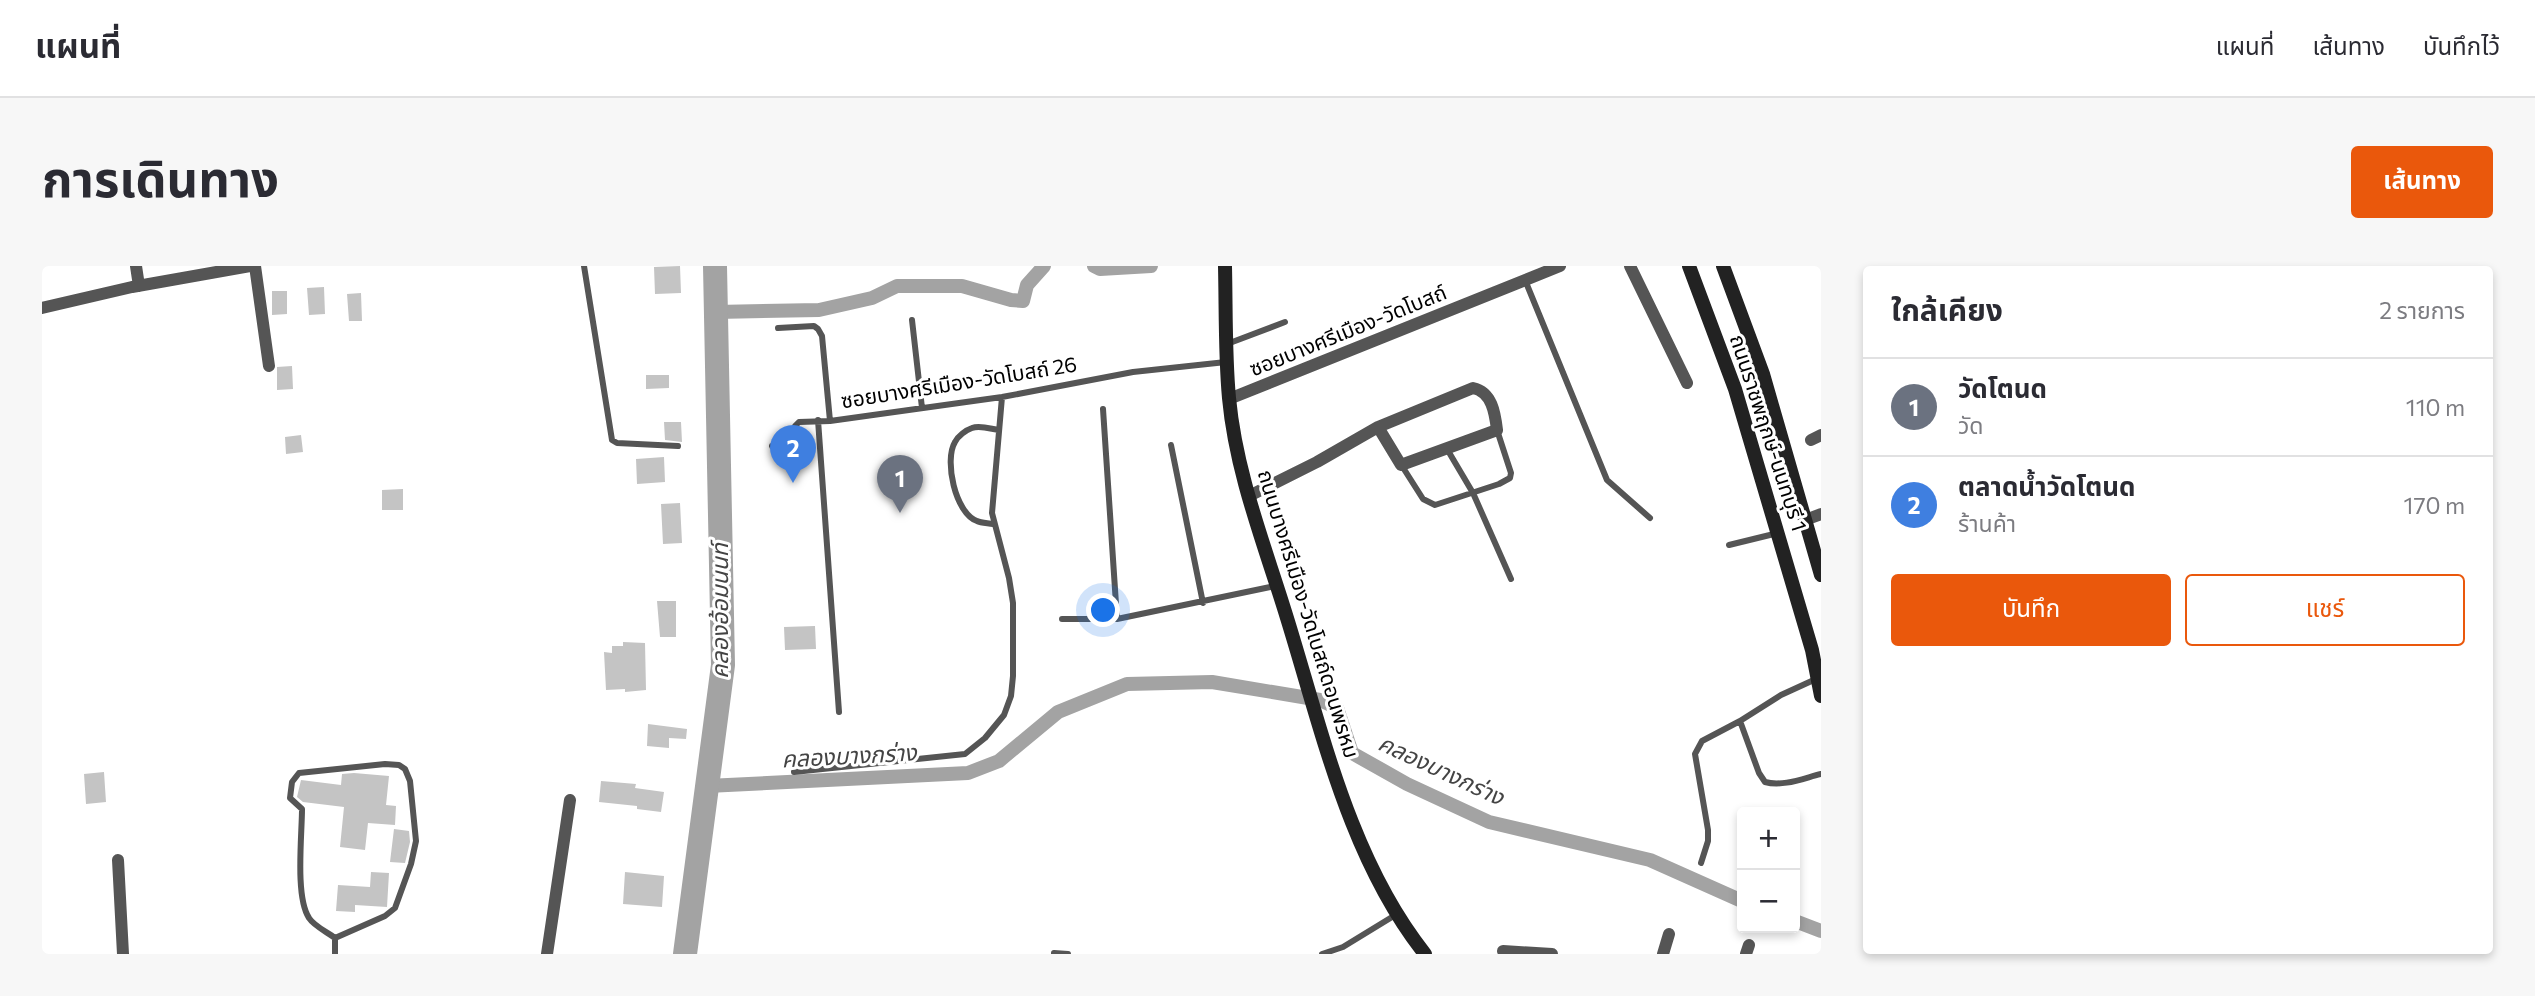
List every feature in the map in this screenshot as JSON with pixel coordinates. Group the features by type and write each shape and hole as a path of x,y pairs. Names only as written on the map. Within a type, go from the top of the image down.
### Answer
{"main road":[{"name":"ถนนราชพฤกษ์-นนทบุรี 1","path":"1689,266 1735,389 1812,650 1821,696"},
{"name":"ถนนราชพฤกษ์-นนทบุรี 1","path":"1723,266 1763,374 1821,575"},
{"name":"ถนนบางศรีเมือง-วัดโบสถ์ดอนพรหม","path":"1225,267 1229,399 1249,496 1316,717 1348,811 1397,914 1425,954"}],"street":[{"path":"136,266 139,286"},
{"path":"42,308 139,286 252,266 269,366"},
{"name":"ซอยบางศรีเมือง-วัดโบสถ์","path":"1229,399 1527,275 1560,266"},
{"path":"1630,266 1687,383"},
{"path":"1249,496 1378,428 1476,388 1492,404 1497,430 1401,465 1378,428"},
{"path":"1805,520 1821,514"},
{"path":"547,954 570,800"},
{"path":"118,860 123,954"},
{"path":"1663,954 1669,934"},
{"path":"1503,951 1552,954"}],"lane":[{"path":"583,266 612,440 617,443 678,446"},
{"path":"1527,275 1607,480 1650,519"},
{"path":"912,320 922,408"},
{"path":"1227,344 1285,322"},
{"path":"778,328 814,326 822,336 830,421"},
{"name":"ซอยบางศรีเมือง-วัดโบสถ์ 26","path":"839,712 818,420 830,421 1002,397 1133,372 1228,362"},
{"path":"794,772 965,754 985,738 1004,715 1011,696 1013,676 1013,603 992,513 1002,397"},
{"path":"1103,409 1117,620"},
{"path":"772,446 794,443 796,423 818,420"},
{"path":"993,524 976,521 966,514 958,503 951,454 960,435 973,427 999,430"},
{"path":"1401,465 1423,499 1436,505 1444,504 1510,478 1510,469 1497,430"},
{"path":"1171,445 1203,603"},
{"path":"1447,448 1473,493 1511,579"},
{"path":"1729,545 1778,533"},
{"path":"1062,619 1117,620 1277,586"},
{"path":"1701,863 1708,841 1708,830 1695,754 1702,741 1781,695 1818,678"},
{"path":"1740,721 1759,773 1765,782 1785,782 1821,774"},
{"path":"385,764 399,765 405,769 410,781 415,841 401,893 395,908 385,916 335,938 310,919 306,911 301,886 302,809 290,798 292,782 299,773 385,764"},
{"path":"1322,954 1343,947 1397,914"},
{"path":"335,938 335,954"},
{"path":"1055,953 1068,954"}],"building":[{"path":"680,266 681,293 655,294 654,267"},
{"path":"324,287 325,314 309,315 307,288"},
{"path":"272,291 287,291 287,314 272,315"},
{"path":"361,293 362,321 349,321 347,294"},
{"path":"292,366 293,389 277,390 277,367"},
{"path":"646,375 669,375 669,388 646,389"},
{"path":"664,422 681,422 682,442 665,440"},
{"path":"301,435 303,452 286,454 285,437"},
{"path":"664,457 665,482 637,484 636,459"},
{"path":"403,489 403,510 382,510 382,490"},
{"path":"680,503 682,543 663,544 661,504"},
{"path":"657,601 676,601 676,637 660,637"},
{"path":"815,626 816,649 785,650 784,627"},
{"path":"623,642 645,643 646,690 606,690 604,652 612,653 612,646 623,646"},
{"path":"648,724 687,729 686,739 669,738 669,748 647,746"},
{"path":"104,772 106,802 86,804 84,774"},
{"path":"342,774 389,776 386,805 396,806 395,825 368,823 365,850 340,847 344,807 303,802 297,797 301,780 341,785"},
{"path":"601,781 636,784 635,788 664,792 661,812 637,809 637,806 599,802"},
{"path":"394,829 409,831 410,842 405,863 390,862"},
{"path":"371,872 389,873 387,907 355,905 355,912 336,911 338,885 370,887"},
{"path":"625,872 664,876 662,907 623,904"}],"waterway":[{"name":"คลองอ้อมนนท์","path":"685,954 723,665 715,266"},
{"path":"716,312 819,310 872,298 897,286 962,286 1023,301 1027,285 1044,266"},
{"path":"1094,266 1100,269 1151,266"},
{"name":"คลองบางกร่าง","path":"707,786 968,773 999,761 1058,712 1127,684 1212,682 1320,700 1337,708 1352,753 1407,784 1489,822 1650,860 1737,899"},
{"name":"คลองบางกร่าง","path":"1800,923 1821,931"}],"place":[{"name":"ตลาดน้ำวัดโตนด","path":"793,483"},
{"name":"วัดโตนด","path":"900,513"}]}
